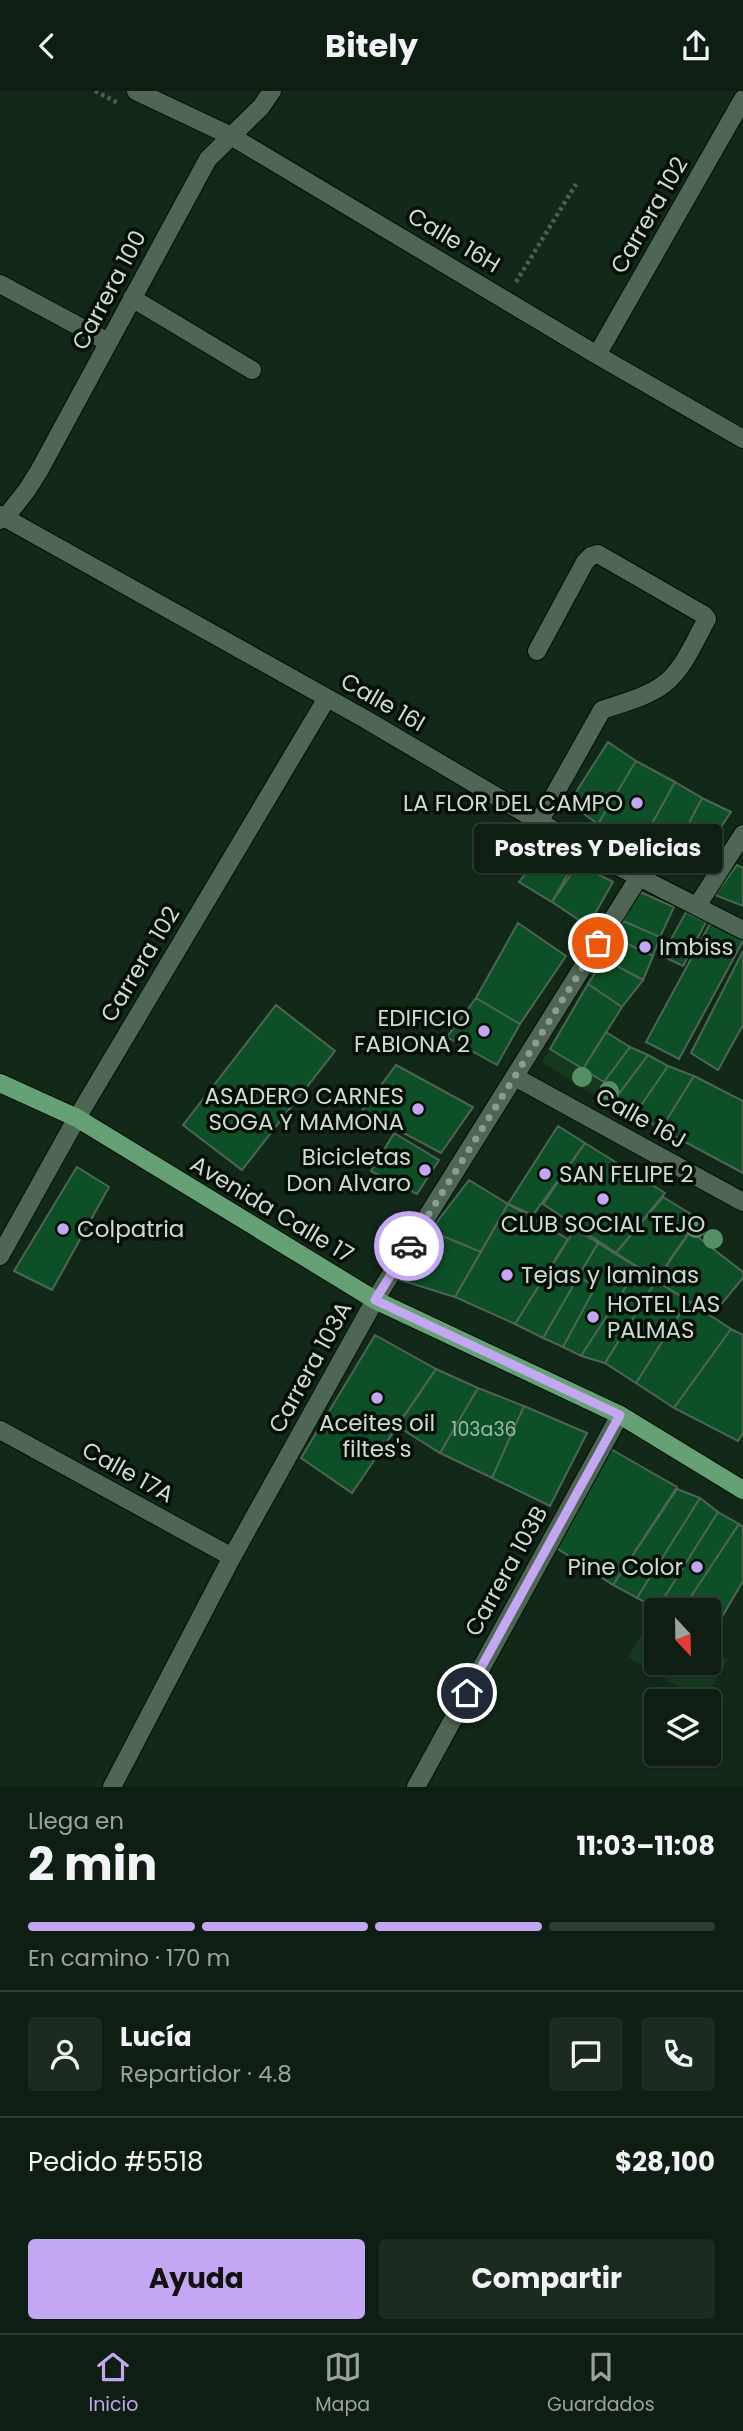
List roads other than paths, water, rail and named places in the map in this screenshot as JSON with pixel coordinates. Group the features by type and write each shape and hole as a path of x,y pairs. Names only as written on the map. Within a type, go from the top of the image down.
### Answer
{"main road":[{"name":"Avenida Calle 17","path":"0,1083 77,1118 375,1300 620,1415 743,1490"}],"street":[{"name":"Calle 16H","path":"136,91 231,136 743,439"},
{"name":"Carrera 100","path":"2,518 27,490 39,471 208,159 261,107 272,91"},
{"name":"Carrera 102","path":"597,355 743,99"},
{"path":"0,284 108,342"},
{"path":"132,298 252,370"},
{"name":"Calle 16I","path":"2,518 327,698 539,822 743,930"},
{"path":"537,651 586,562 591,556 598,554 705,615 707,619 678,669 664,684 635,699 602,710 539,822"},
{"name":"Carrera 102","path":"0,1257 77,1118 327,698"},
{"path":"697,906 743,834"},
{"name":"Carrera 103A","path":"112,1787 232,1557 375,1300 639,877"},
{"name":"Calle 16J","path":"514,1077 743,1202"},
{"name":"Carrera 103B","path":"416,1787 620,1415"},
{"name":"Calle 17A","path":"0,1430 232,1557"}],"place":[{"name":"LA FLOR DEL CAMPO","path":"637,803"},
{"name":"Postres Y Delicias","path":"598,943"},
{"name":"Imbiss","path":"645,947"},
{"name":"EDIFICIO FABIONA 2","path":"484,1031"},
{"name":"ASADERO CARNES SOGA Y MAMONA","path":"418,1109"},
{"name":"Bicicletas Don Alvaro","path":"425,1170"},
{"name":"SAN FELIPE 2","path":"545,1174"},
{"name":"CLUB SOCIAL TEJO","path":"603,1199"},
{"name":"Colpatria","path":"63,1229"},
{"name":"Tejas y laminas","path":"507,1275"},
{"name":"HOTEL LAS PALMAS","path":"593,1317"},
{"name":"Aceites oil filtes's","path":"377,1398"},
{"name":"Pine Color","path":"697,1567"}]}
